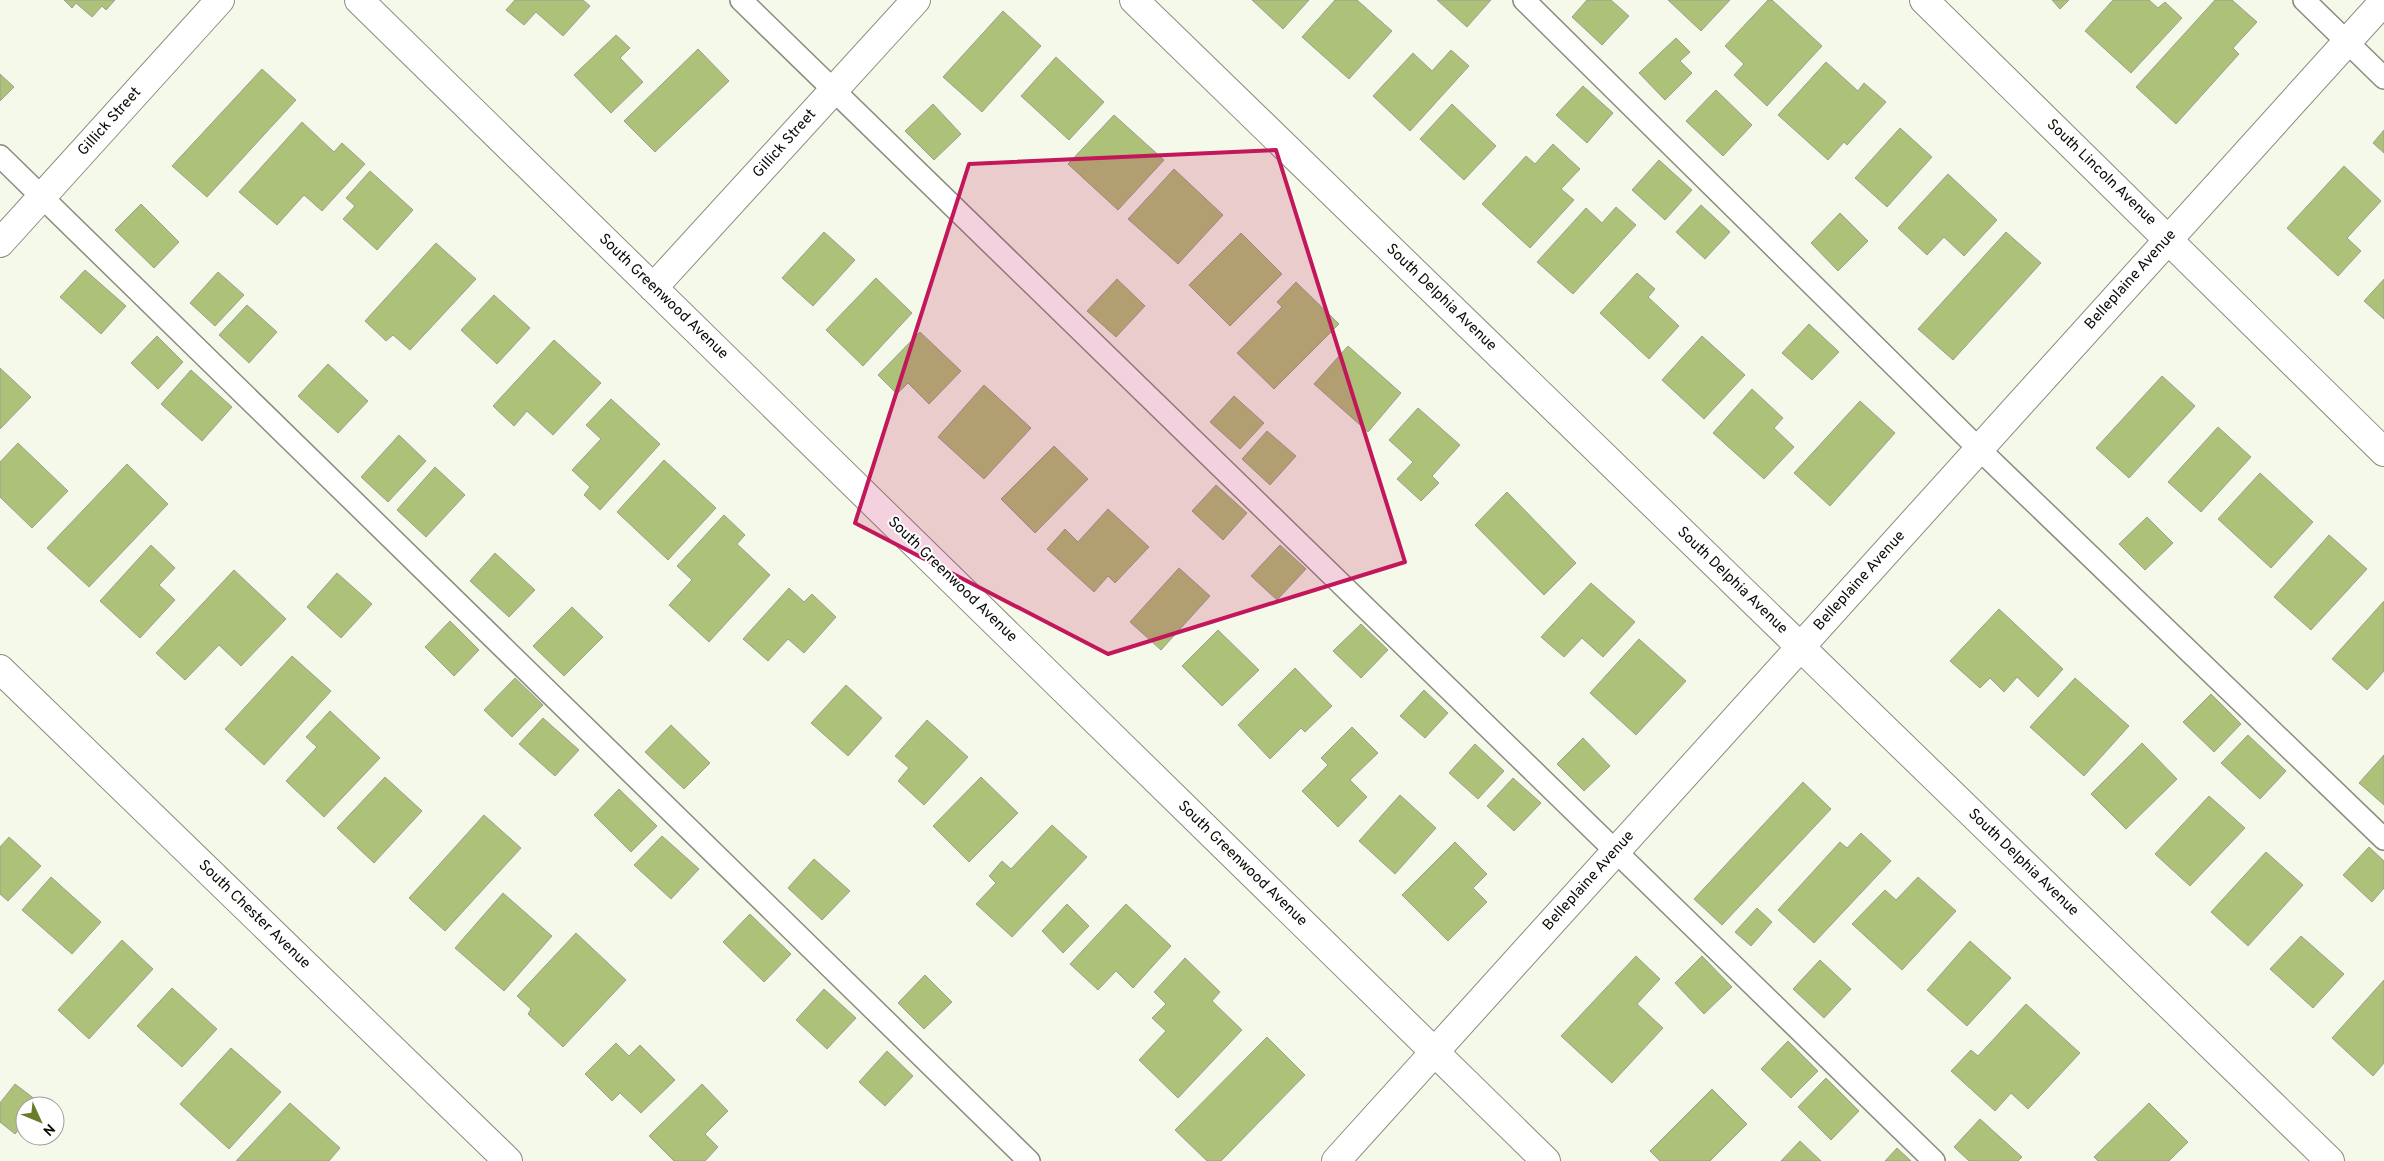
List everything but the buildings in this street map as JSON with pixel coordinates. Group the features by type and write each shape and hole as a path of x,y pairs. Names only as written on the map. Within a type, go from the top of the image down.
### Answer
{"street":[{"name":"Gillick Street","path":"0,243 220,0"},
{"name":"South Greenwood Avenue","path":"359,0 1546,1161"},
{"name":"Gillick Street","path":"654,288 916,0"},
{"name":"South Delphia Avenue","path":"1134,0 2330,1161"},
{"name":"South Lincoln Avenue","path":"1924,0 2384,452"},
{"name":"Belleplaine Avenue","path":"1336,1161 2384,0"},
{"name":"South Chester Avenue","path":"0,669 508,1161"}],"lane":[{"path":"741,0 1934,1161"},
{"path":"1524,0 1980,449 2384,839"},
{"path":"2304,0 2384,78"},
{"path":"0,156 1029,1161"}],"highlighted area":[{"path":"1276,150 1405,562 1108,654 855,523 969,164"}]}
